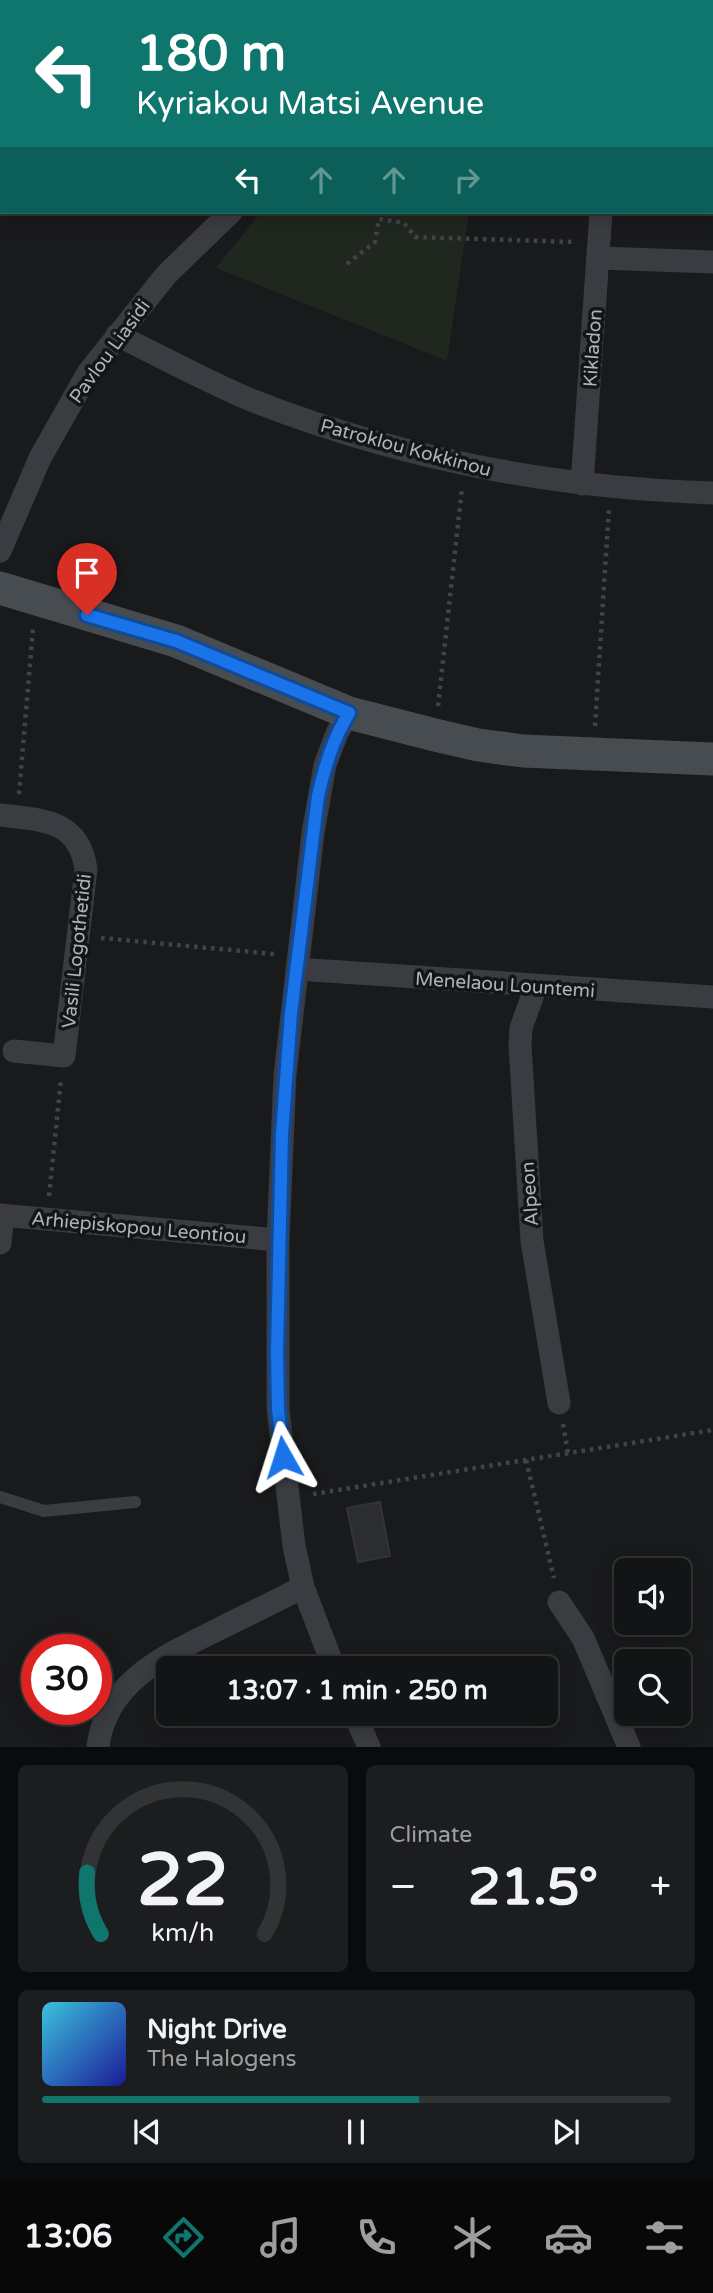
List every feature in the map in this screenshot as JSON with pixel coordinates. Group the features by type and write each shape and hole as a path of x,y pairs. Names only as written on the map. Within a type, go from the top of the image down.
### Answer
{"street":[{"name":"Pavlou Liasidi","path":"0,551 40,458 88,373 166,275 230,214"},
{"name":"Kikladon","path":"582,484 601,214"},
{"path":"599,250 713,262"},
{"name":"Patroklou Kokkinou","path":"117,335 249,399 377,443 464,463 582,484 713,493"},
{"path":"0,588 176,641 349,713 435,735 478,745 523,751 713,759"},
{"path":"329,1656 303,1587 288,1498 278,1409 278,1240 285,1075 318,796 329,754 349,713"},
{"name":"Vasili Logothetidi","path":"9,816 54,824 66,830 81,845 86,869 64,1056 15,1051"},
{"name":"Menelaou Lountemi","path":"298,963 537,986 713,997"},
{"name":"Alpeon","path":"537,986 521,1028 520,1046 532,1241 559,1403"},
{"path":"0,1243 1,1215"},
{"name":"Arhiepiskopou Leontiou","path":"1,1215 278,1240"},
{"path":"98,1747 99,1732 108,1711 136,1676 159,1658 303,1587"},
{"path":"559,1602 583,1638 629,1747"},
{"path":"360,1726 369,1747"}],"lane":[{"path":"0,1497 44,1511 135,1502"}],"path":[{"path":"347,264 375,242 379,219 404,223 415,237 599,250"},
{"path":"435,735 464,463"},
{"path":"593,755 610,486"},
{"path":"9,816 36,599"},
{"path":"79,936 298,963"},
{"path":"46,1218 64,1056"},
{"path":"288,1498 713,1430"},
{"path":"526,1460 559,1602"}],"shaded area":[{"path":"259,214 469,214 447,361 216,268"}],"building":[{"path":"380,1502 390,1556 358,1562 347,1508"}],"route":[{"path":"87,615 176,641 349,713 337,733 325,765 318,796 285,1075 279,1194 277,1351 278,1409 283,1457"}]}
